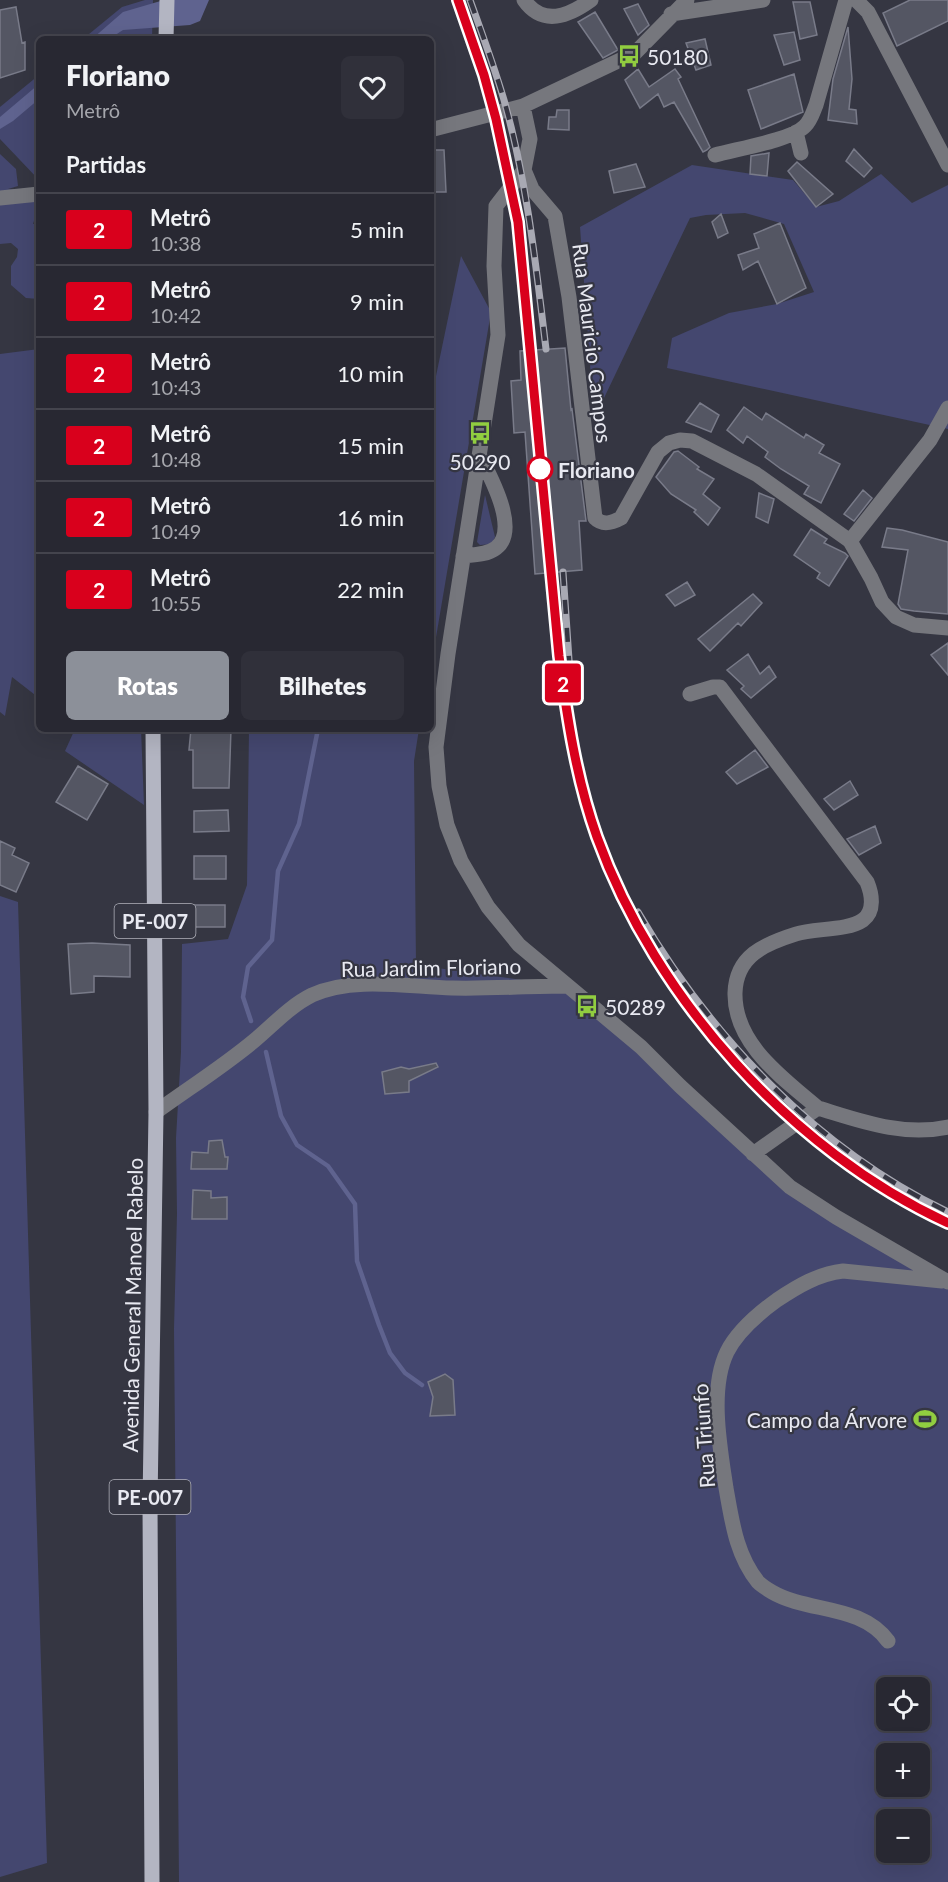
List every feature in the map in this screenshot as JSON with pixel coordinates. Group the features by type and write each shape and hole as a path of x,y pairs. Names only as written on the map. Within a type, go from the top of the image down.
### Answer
{"main road":[{"path":"166,35 167,0"},
{"name":"Avenida General Manoel Rabelo","path":"152,1882 150,1503 156,1112 153,732"}],"street":[{"path":"524,0 533,12 546,16 561,16 591,0"},
{"path":"434,129 523,106 635,53 687,0"},
{"path":"671,14 762,0"},
{"path":"715,155 775,140 804,128 816,105 846,0"},
{"path":"855,0 868,12 948,165"},
{"path":"523,106 530,139 524,170"},
{"path":"795,132 801,153"},
{"name":"Rua Jardim Floriano","path":"524,170 496,206 494,266 498,335 436,747 439,786 447,825 461,861 488,907 519,945 641,1047 790,1187 948,1282"},
{"name":"Rua Mauricio Campos","path":"524,170 532,189 555,216 569,297 595,518 604,523 613,523 621,518 658,452 669,442 692,441 756,474 850,541 882,602 896,617 914,625 948,628"},
{"path":"0,198 36,194"},
{"path":"850,541 930,440 948,408"},
{"path":"463,556 484,553 497,548 504,534 503,510 480,456"},
{"path":"690,694 720,687 867,882 871,891 872,903 863,920 854,924 797,934 755,952 741,965 736,980 737,1016 746,1035 763,1058 818,1108 906,1131 928,1131 948,1127"},
{"name":"Rua Jardim Floriano","path":"156,1112 255,1040 294,1006 313,994 364,984 454,988 566,986"},
{"path":"753,1154 818,1108"},
{"name":"Rua Triunfo","path":"888,1641 876,1628 854,1616 785,1600 760,1585 748,1569 732,1525 723,1469 718,1410 721,1368 727,1350 744,1329 768,1306 802,1284 828,1273 862,1272 948,1282"}],"shaded area":[{"path":"153,0 152,36 87,36 122,7"},
{"path":"164,0 209,0 200,21 190,25 123,30 114,36 95,36 123,12"},
{"path":"36,77 36,177 0,139 0,107"},
{"path":"36,87 36,102 0,129 0,117"},
{"path":"0,154 16,169 18,186 8,189 30,189 36,201 33,224 36,224 36,299 26,298 11,285 11,266 17,257 18,249 11,243 0,244"},
{"path":"692,165 793,180 816,207 839,201 881,174 912,203 948,185 948,429 667,368 672,338 729,313 777,304 814,292 784,224 745,213 690,218 594,419 580,227"},
{"path":"461,256 491,312 434,649 434,386"},
{"path":"36,349 36,696 12,677 5,716 0,712 0,354"},
{"path":"485,495 495,537 492,544 480,545 477,542"},
{"path":"74,732 141,732 144,805 65,751"},
{"path":"249,732 419,732 414,761 416,965 566,986 820,1206 948,1274 948,1882 179,1882 174,1329 176,1138 181,1052 182,944 228,939 247,885"},
{"path":"0,896 18,902 47,1863 0,1877"}],"building":[{"path":"910,0 948,0 948,21 897,46 883,13"},
{"path":"793,2 810,2 817,35 800,39"},
{"path":"638,4 649,25 638,35 624,9"},
{"path":"16,7 22,43 25,42 25,70 0,78 0,10"},
{"path":"595,12 618,50 603,58 578,22"},
{"path":"848,27 852,79 849,109 856,110 857,124 828,120 833,79"},
{"path":"794,32 800,60 784,65 774,35"},
{"path":"705,39 711,65 696,70 686,43"},
{"path":"638,69 649,87 675,69 681,77 678,79 710,147 707,150 703,152 674,102 664,107 658,94 640,108 625,80"},
{"path":"794,74 803,112 761,129 748,90"},
{"path":"557,110 569,110 569,130 548,129 549,117 556,117"},
{"path":"854,149 872,168 864,177 846,161"},
{"path":"434,150 444,150 446,192 434,192"},
{"path":"769,153 767,176 750,174 751,156"},
{"path":"797,162 833,194 816,207 788,171"},
{"path":"636,164 645,187 614,193 609,171"},
{"path":"721,214 728,233 718,238 712,222"},
{"path":"780,223 806,288 777,304 758,261 743,270 738,255 759,248 754,234"},
{"name":"Floriano","path":"565,348 586,521 579,521 582,570 535,574 525,432 514,433 511,381 521,380 520,351"},
{"path":"700,403 719,415 711,432 686,422"},
{"path":"744,407 762,420 766,413 804,438 806,434 824,445 819,453 840,464 821,503 804,494 809,486 765,457 768,452 747,436 743,443 727,430"},
{"path":"678,451 699,467 697,469 714,479 703,494 720,508 708,525 694,512 696,510 671,494 656,477 674,452"},
{"path":"863,490 872,498 854,521 844,514"},
{"path":"759,493 774,499 768,523 756,517"},
{"path":"887,528 948,542 948,614 901,609 898,604 908,550 882,547"},
{"path":"811,529 827,539 824,543 848,556 829,586 817,578 820,573 794,555"},
{"path":"687,582 695,595 675,606 666,595"},
{"path":"753,594 762,603 741,626 738,623 710,651 698,639"},
{"path":"948,643 948,675 931,655"},
{"path":"748,654 760,674 769,666 776,677 751,698 741,689 744,686 727,670"},
{"path":"191,732 231,732 229,788 193,788 193,750 189,750"},
{"path":"755,750 768,767 737,784 726,772"},
{"path":"78,766 108,784 87,820 56,802"},
{"path":"850,781 858,795 834,810 824,799"},
{"path":"228,810 229,831 194,832 194,811"},
{"path":"875,826 881,843 859,855 847,839"},
{"path":"0,841 15,848 12,855 29,863 16,892 0,885"},
{"path":"194,856 226,856 226,879 194,879"},
{"path":"189,905 225,905 225,927 189,927"},
{"path":"68,944 130,945 130,977 94,976 94,992 71,994"},
{"path":"436,1063 438,1067 409,1081 409,1092 385,1094 382,1072 401,1067 409,1069"},
{"path":"222,1140 225,1157 228,1157 227,1169 191,1169 192,1152 208,1153 209,1141"},
{"path":"193,1190 211,1191 211,1198 227,1197 227,1219 192,1219"},
{"path":"445,1374 453,1380 455,1415 430,1416 433,1397 428,1382"}],"waterway":[{"path":"251,1021 243,997 248,967 272,940 278,871 299,824 317,732"},
{"path":"266,1052 281,1116 297,1145 328,1166 355,1204 357,1261 379,1325 390,1353 405,1373 422,1385"}],"railway":[{"path":"458,0 488,87 508,167 521,245 531,350"},
{"path":"470,0 500,87 519,161 530,224 546,349"},
{"path":"550,572 566,711 576,765 606,859 637,925 676,987 720,1046 771,1100 826,1148 886,1189 948,1223"},
{"path":"563,572 570,674"},
{"path":"638,912 698,1002 733,1045 771,1085 811,1122 854,1156 900,1186 948,1212"}],"metro line":[{"name":"2","path":"458,0 484,75 510,176 525,282 540,469 559,656 569,727 583,792 617,886 639,931 669,980 696,1016 770,1099 847,1164 890,1193 948,1223"}],"place":[{"name":"50180","path":"629,56"},
{"name":"50290","path":"480,433"},
{"name":"Floriano","path":"540,469"},
{"name":"50289","path":"587,1006"},
{"name":"Campo da Árvore","path":"925,1419"}]}
